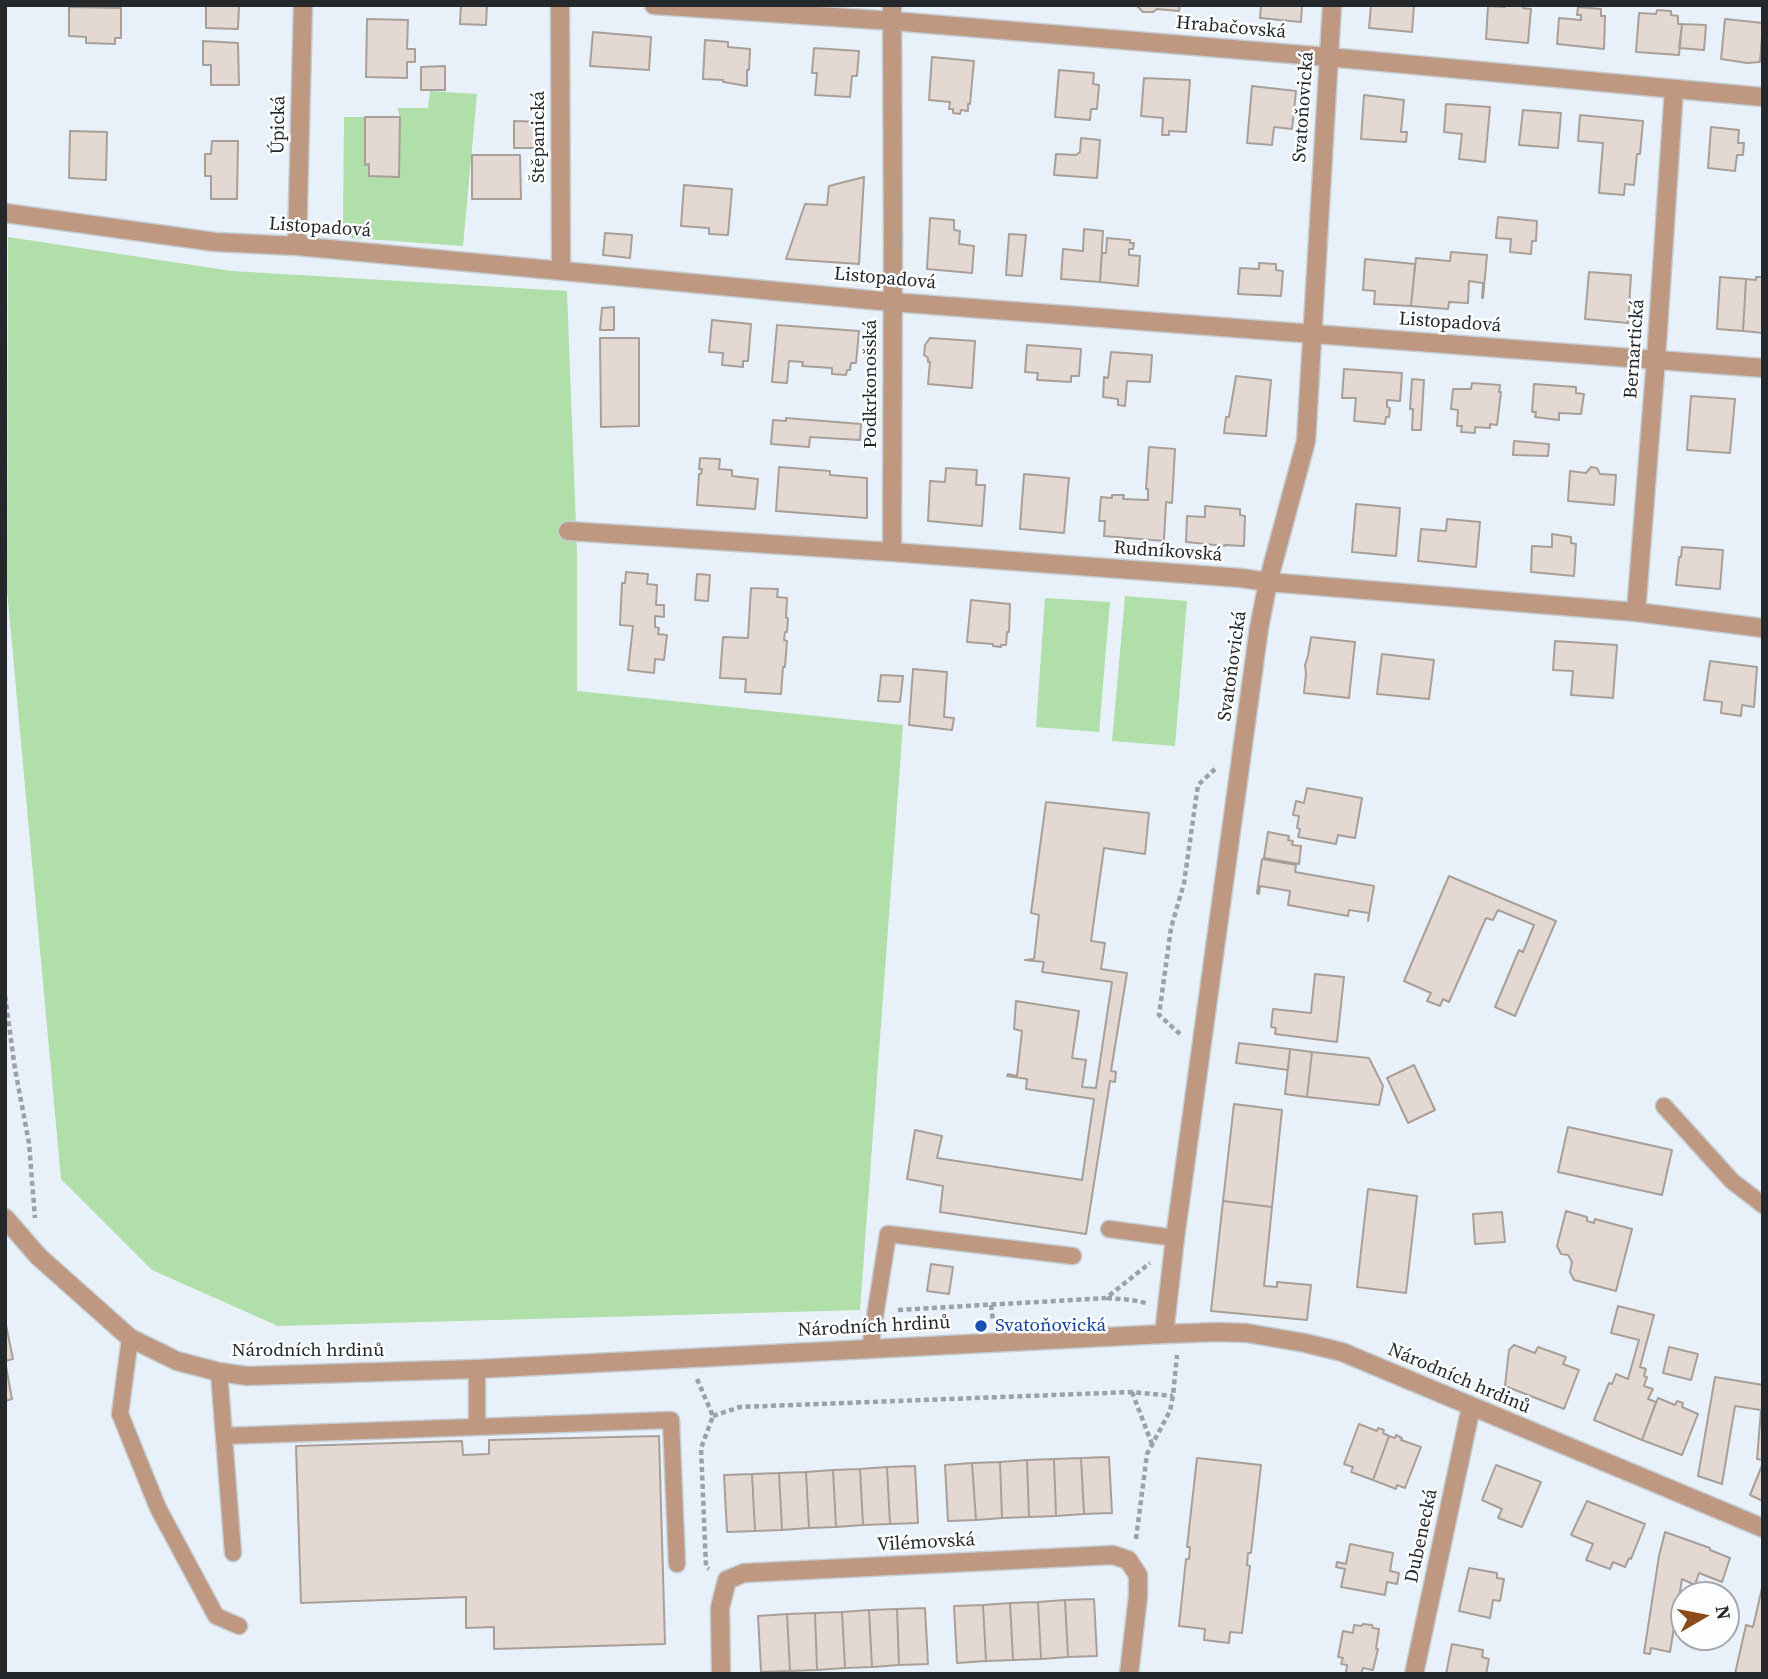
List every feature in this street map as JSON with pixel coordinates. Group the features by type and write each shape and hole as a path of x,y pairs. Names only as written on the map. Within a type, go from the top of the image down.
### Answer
{"street":[{"name":"Úpická","path":"296,246 303,5"},
{"name":"Štěpanická","path":"560,5 561,270"},
{"name":"Hrabačovská","path":"654,5 893,13 1763,97"},
{"name":"Svatoňovická","path":"1164,1334 1259,628 1268,582 1306,440 1332,5"},
{"name":"Podkrkonošská","path":"892,552 893,13"},
{"name":"Bernartická","path":"1636,612 1674,89"},
{"name":"Listopadová","path":"5,213 215,242 296,246 892,302 1763,368"},
{"name":"Rudníkovská","path":"568,531 1241,578 1636,612 1763,628"},
{"name":"Národních hrdinů","path":"5,1218 39,1257 130,1338 177,1361 219,1372 247,1376 477,1369 1164,1334 1247,1333 1342,1352 1763,1528"},
{"name":"Dubenecká","path":"1414,1674 1471,1407"},
{"name":"Vilémovská","path":"727,1580 744,1573 1099,1555 1113,1555 1130,1564"},
{"path":"1129,1674 1138,1596 1138,1575 1130,1564"},
{"path":"721,1674 720,1608 727,1580"}],"lane":[{"path":"1664,1106 1732,1181 1763,1205"},
{"path":"1110,1229 1175,1238"},
{"path":"870,1348 888,1234 1073,1256"},
{"path":"130,1338 120,1414 158,1508 216,1616 239,1626"},
{"path":"477,1369 477,1426"},
{"path":"219,1372 233,1553"},
{"path":"224,1436 671,1419 677,1564"}],"path":[{"path":"1180,1034 1159,1015 1169,940 1184,883 1199,785 1218,767"},
{"path":"5,996 29,1143 36,1219"},
{"path":"1106,1298 1150,1262 1153,1272"},
{"path":"876,1312 1106,1298 1145,1304 1147,1293"},
{"path":"991,1305 993,1326"},
{"path":"1130,1564 1147,1454 1170,1412 1177,1351"},
{"path":"694,1371 713,1416 701,1448 706,1567 727,1580"},
{"path":"713,1416 740,1407 1132,1392 1173,1396"},
{"path":"1132,1392 1152,1444"}],"green space":[{"path":"430,91 477,94 463,246 352,238 343,229 344,117 365,117 365,164 369,164 369,176 398,177 400,117 397,108 428,108"},
{"path":"8,237 232,271 567,291 577,552 577,691 903,725 860,1310 278,1326 152,1270 61,1179 7,590"},
{"path":"1125,596 1187,601 1175,746 1112,741"},
{"path":"1045,598 1110,602 1099,732 1036,727"}],"building":[{"path":"206,5 239,5 238,29 206,28"},
{"path":"461,5 487,5 486,25 460,24"},
{"path":"1136,5 1180,5 1179,11 1157,9 1143,12"},
{"path":"1261,5 1302,5 1301,22 1260,18"},
{"path":"1371,5 1414,5 1412,32 1369,28"},
{"path":"1523,5 1523,8 1531,9 1528,43 1486,39 1488,6"},
{"path":"69,7 121,8 121,38 115,38 115,44 86,43 86,37 69,36"},
{"path":"1578,7 1601,9 1601,16 1605,16 1604,49 1557,44 1559,18 1581,20 1581,15 1577,15"},
{"path":"1657,10 1671,11 1671,15 1678,16 1678,24 1682,24 1679,55 1636,52 1639,13 1656,14"},
{"path":"367,19 408,20 407,49 415,49 415,62 407,62 407,78 366,77"},
{"path":"1725,19 1763,23 1760,62 1721,59"},
{"path":"1682,24 1706,25 1704,50 1679,48"},
{"path":"593,32 651,37 649,70 590,66"},
{"path":"705,40 728,42 728,47 750,49 747,86 723,80 703,79"},
{"path":"203,41 238,43 239,85 211,85 211,65 203,65"},
{"path":"814,48 859,51 857,76 852,76 850,97 815,95 817,73 812,73"},
{"path":"932,57 974,61 968,111 953,113 953,109 949,109 950,102 929,100"},
{"path":"445,66 445,90 421,90 421,67"},
{"path":"1059,70 1094,73 1093,84 1099,85 1097,109 1091,109 1090,120 1055,117"},
{"path":"1144,78 1190,80 1186,132 1169,131 1169,135 1162,135 1163,118 1141,116"},
{"path":"1252,86 1296,91 1292,129 1274,127 1272,145 1247,143"},
{"path":"1364,95 1404,100 1401,132 1407,132 1406,142 1361,139"},
{"path":"1446,104 1490,107 1485,162 1459,159 1462,134 1444,132"},
{"path":"1523,110 1561,113 1558,148 1519,145"},
{"path":"1580,115 1643,121 1634,185 1625,184 1624,195 1599,193 1603,143 1578,141"},
{"path":"365,117 400,117 399,177 369,176 369,164 365,165"},
{"path":"514,121 543,122 543,148 514,148"},
{"path":"1711,127 1739,130 1738,143 1744,143 1743,155 1737,155 1735,171 1708,168"},
{"path":"70,131 107,132 106,180 69,178"},
{"path":"1081,138 1100,140 1097,178 1054,175 1056,154 1076,155 1080,152"},
{"path":"212,141 238,141 237,199 211,199 211,176 205,176 205,154 211,154"},
{"path":"472,155 520,155 521,199 472,199"},
{"path":"864,177 859,264 786,259 805,204 827,205 829,186"},
{"path":"684,185 732,189 728,235 709,234 709,228 681,226"},
{"path":"1498,217 1537,221 1536,241 1532,241 1531,254 1510,252 1511,239 1496,238"},
{"path":"930,218 954,220 954,230 960,231 959,244 974,246 972,273 927,269"},
{"path":"1084,229 1103,231 1100,282 1061,279 1063,249 1083,251"},
{"path":"605,233 632,235 630,258 603,255"},
{"path":"1009,234 1026,235 1022,276 1006,275"},
{"path":"1107,238 1130,240 1130,243 1134,243 1133,249 1129,249 1129,255 1140,256 1138,286 1100,282 1102,253 1106,253"},
{"path":"1451,252 1487,255 1483,298 1483,283 1469,281 1468,303 1449,302 1448,309 1411,306 1416,258 1450,261"},
{"path":"1365,259 1415,264 1411,306 1374,304 1375,291 1363,290"},
{"path":"1259,263 1276,264 1276,270 1283,271 1281,296 1238,294 1240,268 1259,269"},
{"path":"1589,272 1631,275 1628,323 1585,319"},
{"path":"1720,277 1746,279 1743,331 1717,329"},
{"path":"1756,277 1763,277 1763,333 1743,331 1746,279 1756,280"},
{"path":"614,307 614,330 600,330 602,308"},
{"path":"712,320 751,324 748,361 743,361 743,367 722,365 723,353 709,352"},
{"path":"777,325 859,331 856,363 851,363 846,375 832,374 832,368 802,366 803,362 789,361 787,383 772,382"},
{"path":"600,338 639,338 639,426 601,427"},
{"path":"930,338 975,341 972,388 928,384 930,362 924,355 925,345"},
{"path":"1027,345 1081,349 1079,376 1071,376 1071,382 1037,380 1038,373 1025,372"},
{"path":"1111,352 1152,355 1150,382 1127,381 1125,406 1118,405 1118,399 1103,397 1104,377 1108,378"},
{"path":"1344,369 1402,373 1400,401 1387,400 1387,407 1390,408 1385,424 1354,421 1356,398 1342,398"},
{"path":"1236,376 1271,380 1266,436 1224,433"},
{"path":"1412,379 1424,380 1421,430 1412,430"},
{"path":"1472,383 1500,385 1497,425 1490,424 1490,428 1475,427 1475,433 1461,432 1462,426 1457,426 1458,410 1451,409 1453,389 1471,389"},
{"path":"1534,384 1576,387 1576,393 1584,394 1581,414 1559,413 1559,420 1535,417 1536,412 1532,412"},
{"path":"1691,396 1735,399 1730,453 1687,450"},
{"path":"786,418 861,424 860,440 810,437 809,447 771,444 773,420 786,421"},
{"path":"1514,441 1549,444 1548,456 1513,455"},
{"path":"1149,447 1175,449 1172,503 1166,502 1164,541 1104,536 1105,521 1099,521 1101,497 1124,495 1123,499 1148,500 1146,489"},
{"path":"700,458 720,459 719,469 732,470 732,476 758,479 755,509 697,505 699,474 702,469 699,469"},
{"path":"779,467 830,471 830,475 867,478 867,518 776,511"},
{"path":"1591,467 1597,468 1600,474 1616,475 1614,505 1568,501 1570,471 1586,473"},
{"path":"946,468 977,470 976,485 985,485 982,526 928,521 930,481 945,482"},
{"path":"1024,474 1069,478 1064,533 1020,529"},
{"path":"1356,504 1400,508 1396,556 1352,552"},
{"path":"1205,506 1240,509 1240,515 1245,516 1244,546 1186,542 1187,516 1205,517"},
{"path":"1447,519 1480,522 1476,567 1418,561 1421,529 1446,531"},
{"path":"1552,534 1571,537 1571,543 1576,544 1574,576 1531,572 1532,546 1552,547"},
{"path":"1682,547 1723,550 1720,589 1676,585"},
{"path":"626,572 648,574 647,584 657,585 656,605 664,605 664,617 655,616 655,627 659,628 658,634 667,635 664,660 655,659 654,673 628,670 633,626 620,625 622,583 625,583"},
{"path":"697,574 710,575 708,601 695,600"},
{"path":"751,588 778,589 777,597 787,598 787,632 784,640 787,641 781,694 745,692 746,679 720,678 723,637 748,638"},
{"path":"971,600 1010,604 1006,645 1001,647 967,642"},
{"path":"1311,637 1355,642 1349,698 1304,693 1305,665"},
{"path":"1555,641 1617,645 1613,698 1571,695 1573,671 1553,670"},
{"path":"1382,654 1434,660 1429,699 1377,694"},
{"path":"1710,661 1757,667 1754,707 1742,705 1741,716 1721,713 1722,702 1704,700"},
{"path":"913,669 947,672 944,717 954,718 952,730 909,725"},
{"path":"881,675 903,676 900,702 878,701"},
{"path":"1307,788 1362,798 1355,838 1338,835 1336,844 1298,837 1299,816 1293,815 1296,801 1304,803"},
{"path":"1046,802 1149,813 1145,854 1104,848 1091,941 1105,943 1101,969 1127,973 1111,1071 1116,1072 1115,1082 1110,1081 1086,1234 940,1212 943,1186 907,1179 915,1130 942,1136 937,1158 1082,1180 1094,1099 1026,1089 1027,1079 1007,1076 1017,1076 1022,1031 1014,1029 1016,1001 1079,1011 1072,1058 1086,1060 1082,1087 1096,1088 1112,982 1042,972 1044,962 1025,960 1034,959 1039,915 1031,913"},
{"path":"1268,832 1289,836 1288,840 1293,841 1292,845 1301,846 1299,864 1264,858"},
{"path":"1262,859 1296,865 1295,872 1374,886 1368,921 1369,913 1349,910 1348,916 1288,905 1290,891 1260,886 1259,894 1257,893"},
{"path":"1449,876 1556,921 1515,1016 1495,1007 1519,950 1523,952 1534,925 1498,910 1493,920 1486,918 1449,1002 1443,999 1440,1006 1427,1001 1431,993 1404,981"},
{"path":"1315,974 1344,977 1337,1042 1275,1034 1276,1028 1271,1027 1273,1009 1311,1013"},
{"path":"1239,1043 1290,1049 1288,1070 1236,1063"},
{"path":"1290,1049 1312,1052 1307,1097 1285,1094"},
{"path":"1312,1052 1369,1058 1383,1086 1379,1105 1307,1097"},
{"path":"1414,1065 1435,1110 1408,1123 1387,1078"},
{"path":"1234,1104 1282,1110 1272,1207 1223,1201"},
{"path":"1568,1127 1672,1150 1662,1195 1558,1172"},
{"path":"1368,1189 1417,1196 1406,1293 1357,1287"},
{"path":"1223,1201 1272,1207 1264,1286 1277,1287 1277,1282 1311,1285 1307,1320 1211,1311"},
{"path":"1566,1211 1587,1217 1587,1221 1594,1223 1595,1219 1632,1229 1616,1291 1574,1280 1570,1272 1572,1262 1568,1255 1561,1254 1557,1246"},
{"path":"1502,1212 1505,1242 1475,1244 1473,1214"},
{"path":"931,1264 953,1267 949,1294 927,1291"},
{"path":"1618,1306 1654,1315 1640,1367 1646,1369 1644,1386 1653,1389 1648,1399 1656,1402 1642,1440 1594,1420 1609,1383 1612,1384 1616,1374 1628,1379 1639,1340 1611,1333"},
{"path":"5,1320 13,1359 5,1361"},
{"path":"1514,1345 1535,1353 1538,1347 1566,1357 1563,1364 1579,1370 1564,1409 1505,1386 1509,1350"},
{"path":"1669,1347 1698,1354 1691,1380 1663,1373"},
{"path":"5,1361 12,1399 5,1401"},
{"path":"1715,1377 1763,1385 1763,1460 1757,1459 1761,1410 1735,1406 1722,1484 1698,1476"},
{"path":"1658,1398 1675,1405 1677,1401 1683,1403 1682,1407 1698,1414 1682,1455 1642,1440"},
{"path":"1359,1424 1377,1431 1378,1428 1384,1430 1383,1433 1389,1436 1373,1480 1351,1472 1353,1467 1344,1464"},
{"path":"1396,1435 1402,1438 1401,1440 1421,1447 1405,1488 1397,1485 1396,1489 1373,1480 1389,1436 1395,1438"},
{"path":"659,1436 665,1644 494,1649 494,1627 466,1628 466,1597 301,1603 296,1446 462,1441 463,1455 489,1454 489,1440"},
{"path":"1109,1457 1112,1513 1084,1514 1081,1458"},
{"path":"1081,1458 1084,1514 1056,1516 1054,1459"},
{"path":"1197,1458 1261,1465 1251,1553 1248,1553 1247,1565 1250,1566 1242,1633 1230,1632 1229,1643 1204,1640 1205,1629 1179,1626 1186,1559 1189,1559 1190,1547 1187,1547"},
{"path":"1054,1459 1056,1516 1029,1517 1027,1460"},
{"path":"1027,1460 1029,1517 1002,1518 1000,1462"},
{"path":"1000,1462 1002,1518 976,1520 972,1463"},
{"path":"972,1463 976,1520 948,1521 945,1465"},
{"path":"1763,1463 1763,1501 1750,1495"},
{"path":"1496,1465 1541,1482 1522,1527 1498,1518 1502,1509 1482,1500"},
{"path":"915,1466 918,1523 890,1524 887,1467"},
{"path":"887,1467 890,1524 863,1525 860,1469"},
{"path":"860,1469 863,1525 836,1527 833,1470"},
{"path":"833,1470 836,1527 809,1528 806,1472"},
{"path":"806,1472 809,1528 782,1530 779,1473"},
{"path":"779,1473 782,1530 755,1531 752,1474"},
{"path":"752,1474 755,1531 727,1532 724,1475"},
{"path":"1587,1501 1645,1524 1625,1567 1613,1562 1610,1569 1586,1560 1593,1544 1571,1535"},
{"path":"1665,1532 1730,1558 1722,1581 1699,1573 1696,1581 1670,1581 1670,1652 1651,1648 1650,1654 1644,1653"},
{"path":"1350,1544 1393,1553 1390,1571 1399,1573 1397,1584 1387,1582 1385,1595 1341,1587 1345,1569 1336,1567 1337,1562 1346,1564"},
{"path":"1469,1568 1497,1573 1497,1578 1504,1579 1500,1601 1493,1600 1490,1618 1459,1611"},
{"path":"1762,1588 1763,1674 1735,1674 1746,1625 1753,1627"},
{"path":"1094,1599 1097,1656 1068,1657 1065,1600"},
{"path":"1065,1600 1068,1657 1041,1659 1038,1602"},
{"path":"1038,1602 1041,1659 1013,1660 1010,1603"},
{"path":"1010,1603 1013,1660 986,1661 983,1605"},
{"path":"983,1605 986,1661 957,1663 954,1606"},
{"path":"925,1608 928,1664 899,1665 897,1609"},
{"path":"897,1609 899,1665 872,1667 869,1610"},
{"path":"869,1610 872,1667 845,1668 842,1612"},
{"path":"842,1612 845,1668 817,1670 815,1613"},
{"path":"815,1613 817,1670 790,1671 787,1614"},
{"path":"787,1614 790,1671 761,1672 758,1616"},
{"path":"1363,1624 1379,1629 1373,1670 1363,1668 1361,1674 1346,1673 1347,1665 1341,1664 1343,1658 1338,1657 1343,1631 1353,1633 1354,1625"},
{"path":"1452,1644 1483,1650 1482,1657 1489,1659 1486,1674 1446,1674"}],"place":[{"name":"Svatoňovická","path":"981,1326"}]}
